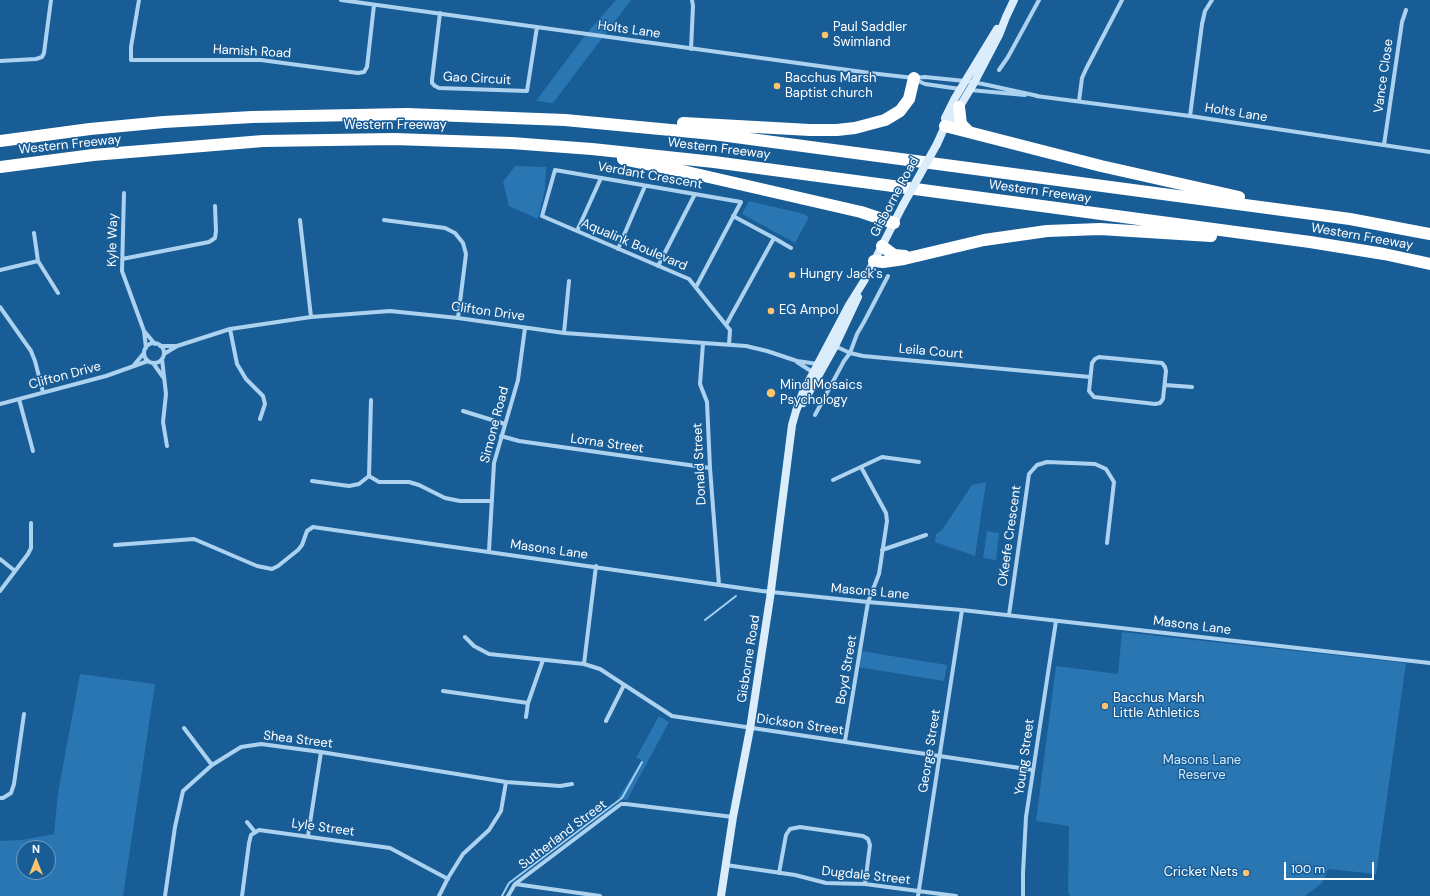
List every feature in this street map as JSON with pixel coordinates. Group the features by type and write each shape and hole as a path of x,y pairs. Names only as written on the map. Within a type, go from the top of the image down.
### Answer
{"highway":[{"path":"565,120 616,120 796,130 848,130 876,123 894,116 909,99 914,78"},
{"path":"960,107 961,124 969,132"},
{"name":"Western Freeway","path":"0,141 90,129 164,122 299,116 407,114 565,120 714,134 1350,219 1430,234"},
{"path":"946,125 1101,166 1262,202 1350,219"},
{"path":"0,132 90,129"},
{"name":"Western Freeway","path":"0,168 93,155 263,141 394,139 511,143 592,149 707,161 1310,242 1391,255 1430,264"},
{"path":"511,143 617,158 687,172 861,212 894,223"},
{"path":"0,174 93,155"},
{"path":"874,261 883,262 1015,234 1063,230 1135,231 1310,242"},
{"path":"882,246 889,253 894,255 914,256"}],"main road":[{"name":"Gisborne Road","path":"721,896 733,817 750,728 771,592 792,425 821,366 854,307 864,281 903,205 946,125 951,121 972,87 999,36 1014,0"},
{"name":"Gisborne Road","path":"946,125 946,118 960,89 1006,17"}],"street":[{"path":"0,61 36,59 42,57 44,53 51,0"},
{"name":"Hamish Road","path":"139,0 131,47 131,60 261,60 358,73 364,72 367,67 374,4"},
{"name":"Holts Lane","path":"341,0 359,1 691,49 914,78 925,77 965,81 972,87 1038,96"},
{"path":"691,49 692,0"},
{"path":"999,70 1039,0"},
{"path":"1079,101 1082,78 1122,0"},
{"path":"1190,116 1202,24 1205,12 1212,0"},
{"name":"Vance Close","path":"1384,145 1402,22 1406,10"},
{"name":"Gao Circuit","path":"440,13 432,80 434,86 439,88 527,91 537,27"},
{"name":"Holts Lane","path":"914,78 924,84 960,89 972,87 1079,101 1430,152"},
{"name":"Verdant Crescent","path":"555,170 741,202 733,216"},
{"name":"Aqualink Boulevard","path":"555,170 542,216 689,279 730,330 729,345"},
{"path":"577,231 601,178"},
{"path":"618,249 645,186"},
{"name":"Kyle Way","path":"124,193 122,272 144,331 146,348"},
{"path":"658,266 695,194"},
{"path":"122,259 209,242 215,238 216,232 215,206"},
{"path":"696,287 733,216 791,248"},
{"path":"300,220 311,317"},
{"path":"384,220 445,228 455,233 463,242 466,254 458,318"},
{"path":"34,233 38,261 58,293"},
{"path":"726,325 774,238"},
{"path":"0,270 38,261"},
{"path":"815,415 844,361 850,353 857,334 888,276"},
{"path":"564,333 569,281"},
{"path":"0,307 31,351 43,392"},
{"name":"Clifton Drive","path":"160,346 177,346 230,329 311,317 390,311 458,318 564,333 746,346 767,351 796,361"},
{"name":"Simone Road","path":"488,551 494,463 518,380 525,328"},
{"path":"230,329 237,364 246,379 263,396 265,404 260,419"},
{"name":"Kyle Way","path":"144,331 155,344"},
{"name":"Donald Street","path":"703,343 700,384 707,402 710,468 719,585"},
{"path":"164,377 153,363 148,361 144,353 150,344 160,346 163,357 166,394 162,422 167,446"},
{"name":"Leila Court","path":"833,344 850,353 863,356 1090,377"},
{"name":"Clifton Drive","path":"163,357 177,346"},
{"name":"Clifton Drive","path":"134,365 144,353"},
{"path":"153,363 158,362 163,357"},
{"path":"1102,357 1162,364 1166,369 1165,385 1163,399 1160,403 1155,404 1094,397 1089,390 1092,361 1096,358 1102,357"},
{"name":"Clifton Drive","path":"0,404 106,376 148,361"},
{"path":"796,361 821,366"},
{"path":"796,361 817,374"},
{"path":"1165,385 1192,387"},
{"path":"19,399 33,451"},
{"path":"312,481 349,486 359,484 369,476 371,400"},
{"path":"463,411 505,424"},
{"name":"Lorna Street","path":"501,436 519,441 710,468"},
{"path":"833,480 882,457 919,462"},
{"name":"OKeefe Crescent","path":"1009,615 1029,474 1037,465 1047,462 1096,464 1106,469 1114,482 1107,543"},
{"name":"Boyd Street","path":"845,741 868,602 878,574 887,521 886,513 861,467"},
{"path":"369,476 379,482 409,482 419,485 445,498 460,501 492,501"},
{"path":"0,592 31,548 31,523"},
{"name":"Masons Lane","path":"115,545 194,539 257,566 272,569 298,550 302,545 306,531 310,528 320,528 771,592 1009,615 1430,663"},
{"path":"882,550 926,536"},
{"path":"0,559 15,571"},
{"path":"584,664 596,566"},
{"name":"George Street","path":"918,894 962,610"},
{"name":"Young Street","path":"1023,896 1026,818 1056,621"},
{"name":"Dickson Street","path":"465,637 474,646 489,654 584,664 600,669 672,716 1033,770"},
{"path":"526,717 528,703 543,660"},
{"path":"606,721 624,685"},
{"path":"443,691 528,703"},
{"path":"0,798 3,798 11,793 14,784 24,714"},
{"path":"184,728 212,765"},
{"name":"Shea Street","path":"165,896 175,827 184,791 212,765 241,747 260,744 321,752 506,782 560,786 572,784"},
{"path":"308,836 321,752"},
{"path":"439,896 463,854 489,830 501,811 506,782"},
{"name":"Sutherland Street","path":"508,896 515,884 621,804 733,817"},
{"path":"242,896 249,843 251,835 255,832 248,822"},
{"path":"779,873 786,835 790,829 800,827 864,836 870,845 865,884"},
{"name":"Lyle Street","path":"255,832 259,830 390,848 448,879"},
{"name":"Dugdale Street","path":"726,865 795,875 826,883 865,884 918,894 956,896"},
{"path":"515,884 600,896"}],"green space":[{"path":"616,0 631,0 553,103 536,101 586,34"},
{"path":"515,166 546,167 545,189 538,219 509,206 503,182"},
{"path":"749,201 804,214 809,217 795,243 742,214"},
{"path":"986,482 975,556 935,542 936,534 942,530 972,485"},
{"path":"987,531 999,533 996,560 983,558"},
{"name":"Masons Lane Reserve","path":"1122,632 1406,663 1376,874 1328,869 1322,883 1305,896 1070,896 1068,892 1069,826 1036,821 1056,666 1118,674"},
{"path":"861,651 947,665 944,681 858,667"},
{"path":"80,674 155,684 123,896 0,896 0,841 16,840 16,880 56,880 56,840 21,840 54,834 58,793"},
{"path":"659,716 669,722 627,800 618,798 642,760 636,758"}],"waterway":[{"path":"705,620 736,596"},
{"path":"502,896 509,883 622,798 642,762"}],"place":[{"name":"Paul Saddler Swimland","path":"825,35"},
{"name":"Bacchus Marsh Baptist church","path":"777,86"},
{"name":"Hungry Jack's","path":"792,275"},
{"name":"EG Ampol","path":"771,311"},
{"name":"Mind Mosaics Psychology","path":"771,393"},
{"name":"Bacchus Marsh Little Athletics","path":"1105,706"},
{"name":"Cricket Nets","path":"1246,873"}]}
